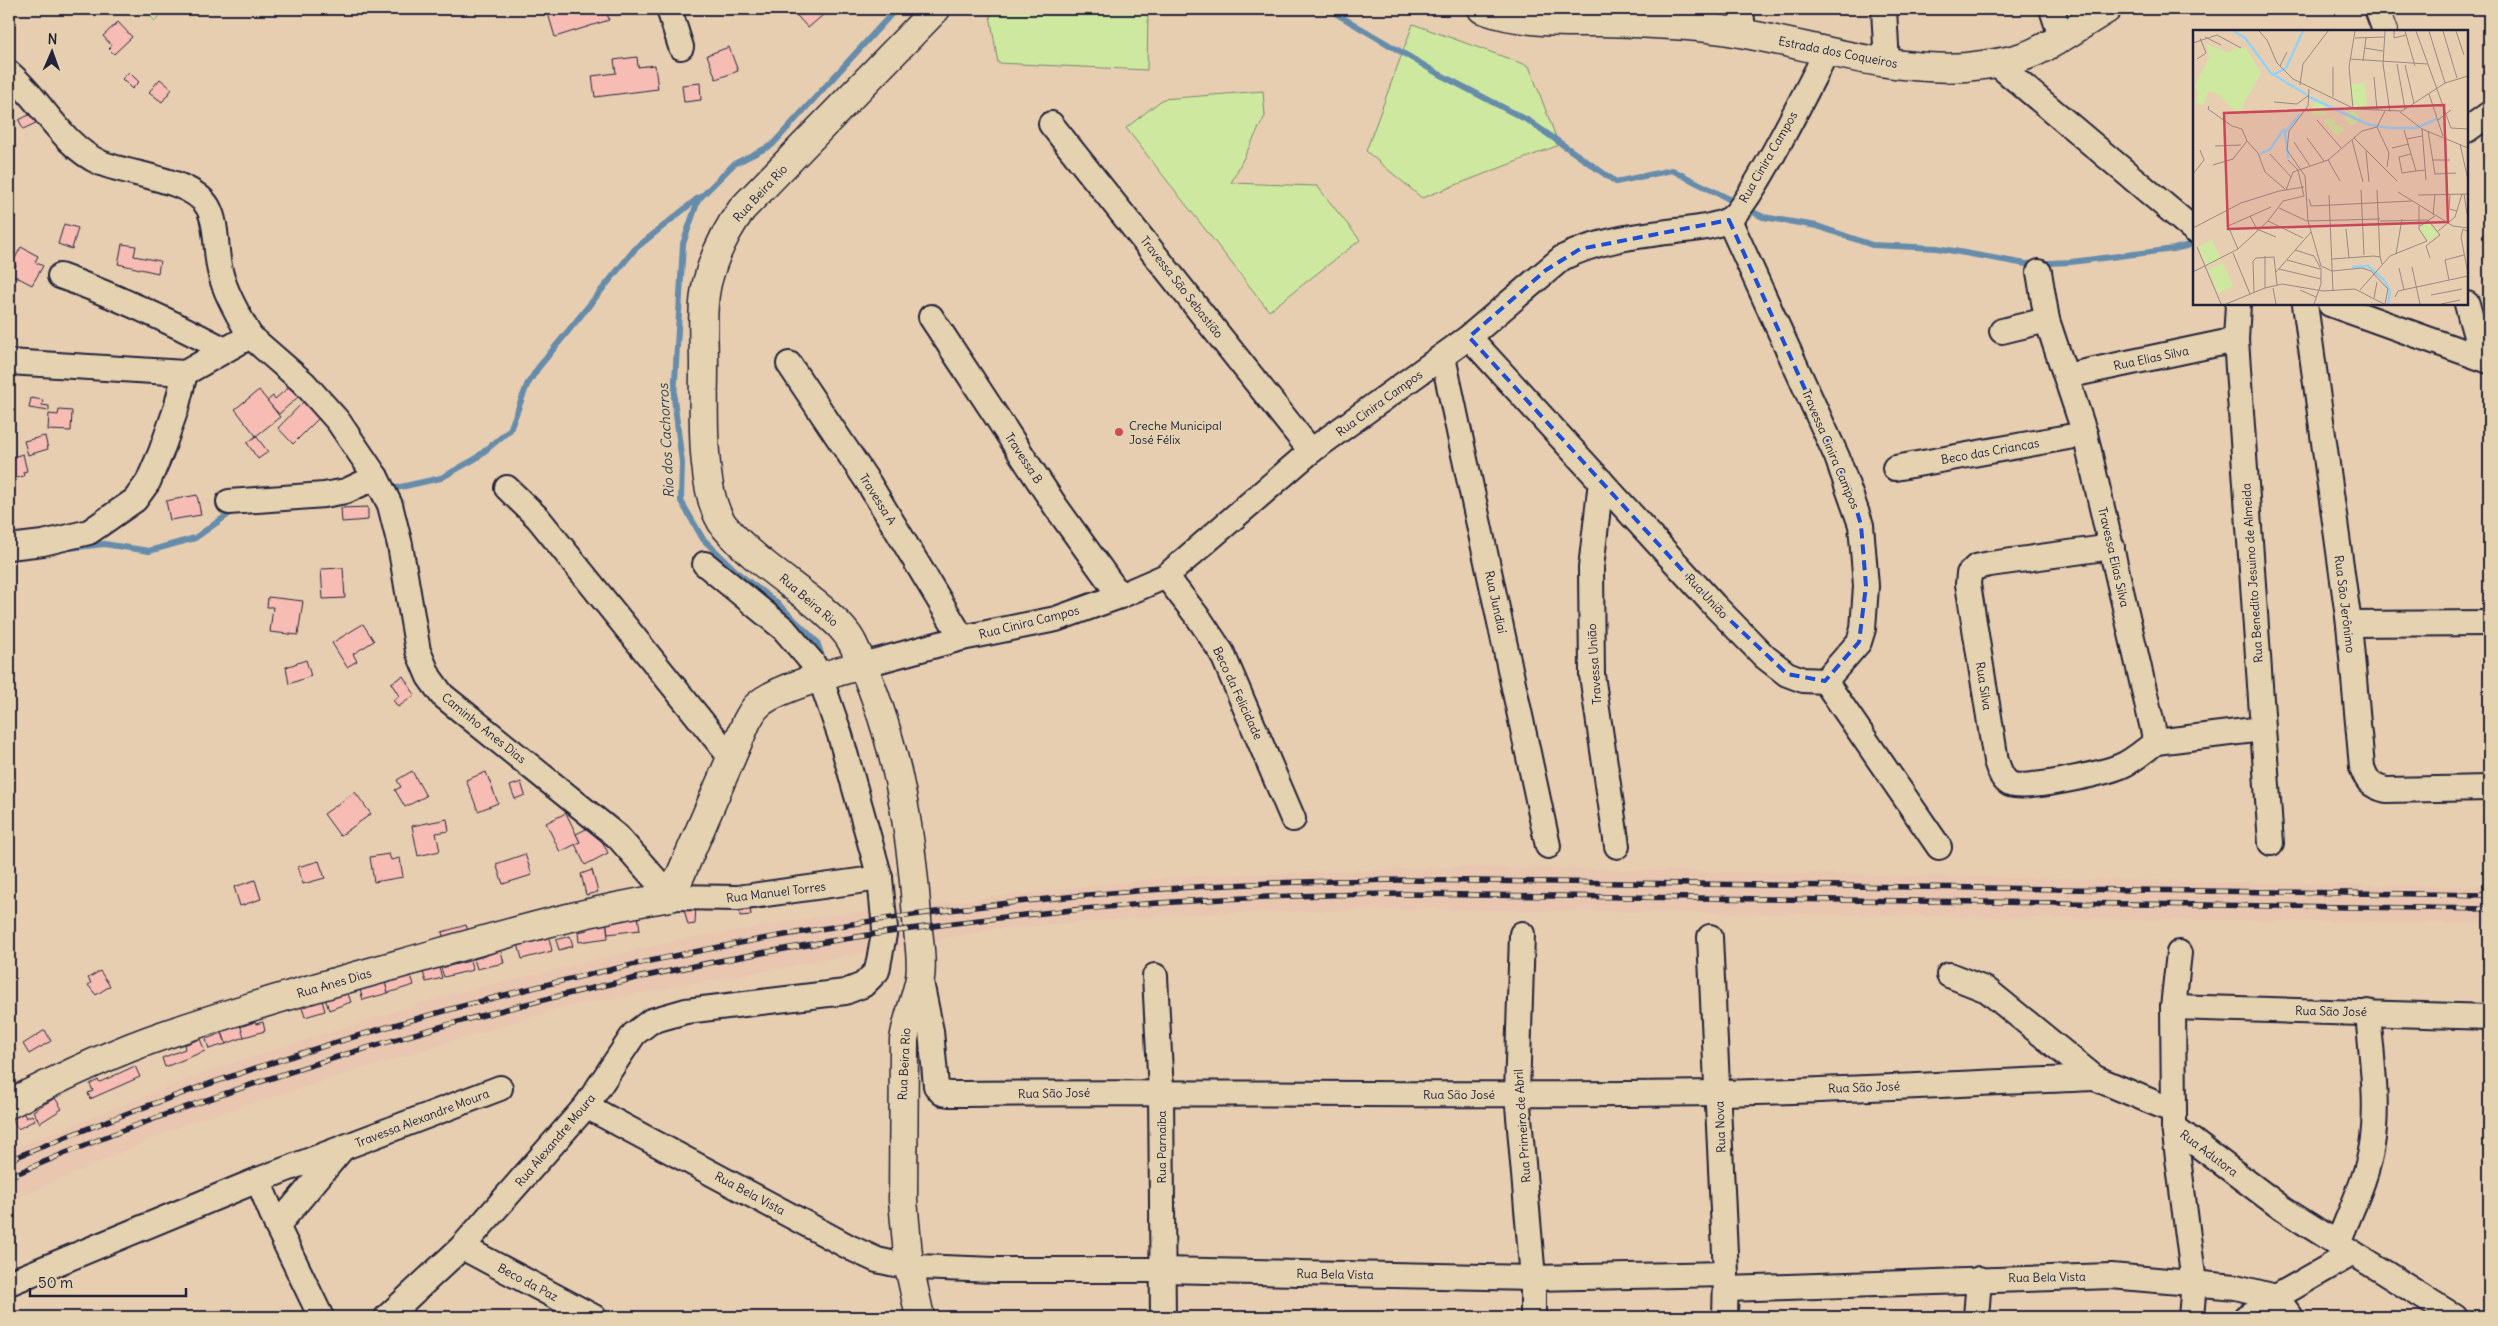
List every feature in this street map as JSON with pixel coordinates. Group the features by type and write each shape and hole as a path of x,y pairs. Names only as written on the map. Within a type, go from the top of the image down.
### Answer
{"street":[{"path":"669,9 681,48"},
{"name":"Rua Beira Rio","path":"920,1317 903,1200 904,1040 907,1019 920,977 914,884 905,801 893,750 858,666 852,641 839,624 746,547 724,526 717,511 710,486 705,453 704,321 706,286 715,256 723,238 742,209 936,9"},
{"name":"Estrada dos Coqueiros","path":"1482,9 1521,19 1550,21 1659,23 1742,21 1827,51 1887,64 1932,68 1966,67 2023,57 2107,9"},
{"path":"1884,9 1887,64"},
{"path":"2052,9 2061,36"},
{"path":"2377,9 2384,30"},
{"name":"Rua Cinira Campos","path":"858,666 962,638 1056,618 1120,596 1166,576 1311,451 1469,337 1546,270 1580,249 1603,242 1696,228 1733,216 1753,189 1827,51"},
{"path":"1996,63 2193,229"},
{"path":"9,74 34,98 67,139 84,153 101,163 182,187 198,195 208,207 213,223 220,272 250,336 304,383 338,421 378,480 346,491 324,495 229,502"},
{"path":"2468,129 2489,114"},
{"name":"Travessa São Sebastião","path":"1051,124 1311,451"},
{"name":"Travessa Cinira Campos","path":"1733,216 1836,457 1861,525 1866,586 1863,629 1859,642 1824,681"},
{"name":"Travessa Elias Silva","path":"2039,272 2047,320 2085,434 2156,742"},
{"path":"60,276 97,289 181,327 223,349"},
{"name":"Rua Benedito Jesuino de Almeida","path":"2238,305 2236,340 2271,843"},
{"name":"Rua São Jerônimo","path":"2305,305 2349,624 2362,767 2366,780 2374,787 2386,790 2489,788"},
{"path":"2333,305 2486,359"},
{"path":"2467,305 2486,359"},
{"name":"Travessa B","path":"931,317 1056,507 1120,596"},
{"path":"2002,330 2047,320"},
{"path":"9,362 185,373 223,349 250,336"},
{"name":"Rua União","path":"1469,337 1715,606 1765,657 1787,674 1803,680 1824,681"},
{"name":"Rua Elias Silva","path":"2066,376 2236,340"},
{"name":"Rua Jundiaí","path":"1442,357 1548,846"},
{"name":"Travessa A","path":"789,364 868,482 962,638"},
{"path":"9,548 43,543 89,532 135,500 148,482 161,452 176,409 185,373"},
{"name":"Beco das Criancas","path":"1895,468 2085,434"},
{"name":"Caminho Anes Dias","path":"378,480 390,505 411,598 418,651 429,676 442,695 618,837 671,897"},
{"name":"Travessa União","path":"1601,481 1591,568 1592,675 1616,846"},
{"path":"507,488 538,518 732,759"},
{"name":"Rua Silva","path":"2112,547 1990,564 1976,567 1969,574 1968,584 1996,761 2002,777 2011,784 2024,786 2098,774 2123,766 2156,742"},
{"name":"Rua Alexandre Moura","path":"387,1317 462,1247 586,1106 634,1034 651,1021 686,1011 845,992 863,985 877,971 884,946 885,929 880,878 823,676 784,630 705,564"},
{"name":"Beco da Felicidade","path":"1166,576 1200,620 1222,653 1293,820"},
{"path":"2349,624 2489,623"},
{"path":"671,897 747,721 758,705 768,698 823,676 858,666"},
{"path":"1824,681 1939,847"},
{"path":"2156,742 2262,729"},
{"name":"Rua Manuel Torres","path":"671,897 738,898 880,878"},
{"name":"Rua Anes Dias","path":"9,1104 118,1053 164,1035 499,936 599,910 671,897"},
{"name":"Rua Primeiro de Abril","path":"1522,934 1518,1010 1518,1094 1533,1278 1533,1317"},
{"name":"Rua Nova","path":"1710,938 1726,1282 1725,1317"},
{"path":"2179,953 2173,1007 2174,1119 2194,1283 2190,1317"},
{"name":"Rua Adutora","path":"1949,974 1987,990 2095,1078 2174,1119 2283,1209 2455,1317"},
{"name":"Rua Parnaíba","path":"1155,976 1161,1092 1163,1317"},
{"name":"Rua São José","path":"920,977 931,1031 936,1086 942,1093 1718,1093 2095,1078"},
{"name":"Rua São José","path":"2173,1007 2489,1017"},
{"path":"2246,1317 2346,1248 2372,1145 2375,1110 2368,1012"},
{"name":"Travessa Alexandre Moura","path":"9,1283 258,1180 500,1088"},
{"name":"Rua Bela Vista","path":"586,1106 850,1248 877,1260 913,1266 995,1270 1162,1270 1726,1282 2111,1276 2236,1287 2276,1297"},
{"name":"Travessa Alexandre Moura","path":"277,1226 343,1148"},
{"path":"258,1180 277,1226 321,1317"},
{"name":"Beco da Paz","path":"462,1247 594,1317"},
{"path":"1976,1317 1979,1279"},
{"path":"2276,1297 2292,1317"}],"highlighted area":[{"path":"1729,220 1852,494 1861,525 1866,586 1859,642 1825,681 1787,674 1715,606 1469,337 1546,270 1580,249"}],"shaded area":[{"path":"1461,867 2489,887 2489,924 1427,909 1181,914 996,929 560,1008 188,1123 9,1202 9,1150 211,1070 444,996 683,939 832,915 1170,877"}],"green space":[{"path":"143,9 163,9 155,21"},
{"path":"989,9 1148,9 1147,70 998,63"},
{"path":"1413,24 1529,66 1559,145 1422,198 1366,151"},
{"path":"1263,91 1265,116 1231,183 1317,186 1360,240 1269,311 1126,128 1163,99"}],"building":[{"path":"606,9 609,20 555,37 547,10"},
{"path":"791,9 830,9 808,28"},
{"path":"118,22 132,37 114,54 109,49 112,46 103,36"},
{"path":"729,47 738,71 716,79 707,55"},
{"path":"637,57 638,67 655,65 658,89 595,97 592,76 616,73 614,60"},
{"path":"129,72 139,82 132,89 122,79"},
{"path":"160,79 172,89 162,102 149,92"},
{"path":"700,83 701,100 684,102 682,85"},
{"path":"35,112 40,121 23,129 19,120"},
{"path":"64,224 78,228 72,249 58,244"},
{"path":"122,244 136,246 134,256 160,261 158,273 118,264"},
{"path":"21,247 38,256 35,262 43,266 32,285 11,274 16,266 14,260"},
{"path":"289,387 298,397 279,414 267,401 273,396 275,399"},
{"path":"259,390 280,417 256,436 235,409"},
{"path":"31,398 43,400 42,405 49,406 49,411 29,408"},
{"path":"304,401 320,417 293,444 278,428"},
{"path":"59,410 72,411 71,431 48,430 49,414 58,415"},
{"path":"45,436 48,449 28,455 24,441"},
{"path":"256,436 268,452 258,459 247,443"},
{"path":"23,454 27,471 23,472 24,476 13,479 11,474 9,475 9,458"},
{"path":"197,495 201,515 170,520 166,501"},
{"path":"368,507 368,520 342,522 341,508"},
{"path":"343,568 345,598 323,599 321,569"},
{"path":"268,597 303,601 298,635 270,632 273,607 267,607"},
{"path":"363,624 374,641 353,654 357,661 347,667 332,643"},
{"path":"306,660 311,676 289,684 286,667"},
{"path":"403,676 415,695 398,707 393,700 399,696 391,683"},
{"path":"412,771 426,796 405,807 395,790 401,787 397,780"},
{"path":"486,772 498,803 478,811 466,780"},
{"path":"521,782 525,795 515,799 510,786"},
{"path":"355,792 371,814 340,836 324,814"},
{"path":"566,813 580,842 560,852 546,823"},
{"path":"447,819 449,831 436,833 440,851 418,856 412,826"},
{"path":"594,825 608,853 585,865 575,844 580,842 576,834"},
{"path":"389,854 391,860 400,858 403,877 374,882 370,857"},
{"path":"525,854 532,875 503,884 496,864"},
{"path":"319,861 325,878 303,884 298,867"},
{"path":"592,870 598,892 586,895 581,874"},
{"path":"255,880 261,899 240,906 234,887"},
{"path":"765,899 766,908 750,910 749,901"},
{"path":"749,901 751,915 740,916 738,902"},
{"path":"696,904 695,924 688,925 683,905"},
{"path":"638,916 640,930 608,934 606,920"},
{"path":"586,919 606,919 608,938 579,942 578,932 588,930"},
{"path":"466,925 469,934 444,940 442,932"},
{"path":"548,933 552,951 522,959 517,940"},
{"path":"570,936 573,946 559,950 556,940"},
{"path":"500,947 504,963 477,969 474,959 488,955 487,950"},
{"path":"470,961 473,970 444,977 441,968"},
{"path":"439,968 442,978 426,982 423,972"},
{"path":"100,971 110,986 96,995 88,985 91,983 88,978"},
{"path":"411,975 414,985 388,993 385,983"},
{"path":"385,983 388,993 363,1000 360,990"},
{"path":"347,991 351,1002 329,1010 325,998"},
{"path":"321,997 325,1011 305,1017 300,1002"},
{"path":"255,1022 256,1024 263,1022 265,1031 244,1037 240,1027"},
{"path":"240,1025 244,1037 226,1044 222,1031"},
{"path":"45,1030 51,1041 29,1054 23,1044"},
{"path":"222,1033 226,1044 209,1049 206,1039"},
{"path":"200,1039 205,1051 165,1067 162,1058 185,1049 184,1045"},
{"path":"135,1066 140,1077 90,1099 88,1093 93,1091 90,1084 98,1080 100,1082"},
{"path":"55,1098 62,1109 40,1123 33,1111"},
{"path":"23,1112 26,1118 32,1115 35,1120 18,1129 12,1118"}],"waterway":[{"name":"Rio dos Cachorros","path":"824,662 817,642 777,603 740,575 703,539 681,501 682,463 674,398 683,244 698,200 734,164 772,145 896,9"},
{"path":"1328,9 1437,73 1529,121 1616,182 1672,170 1737,203"},
{"path":"387,490 441,478 475,459 510,430 527,385 538,368 635,249 698,198"},
{"path":"1745,208 1763,217 1817,226 1872,245 1937,248 2026,264 2071,262 2174,249 2193,244"},
{"path":"70,548 104,544 149,551 195,538 236,509"}],"railway":[{"path":"9,1160 176,1096 346,1039 518,992 693,952 869,921 1047,899 1225,885 1404,880 2489,895"},
{"path":"9,1177 92,1142 261,1081 476,1017 607,985 738,957 870,935 1003,917 1136,905 1271,897 1405,894 2489,909"}],"place":[{"name":"Creche Municipal José Félix","path":"1119,432"}]}
